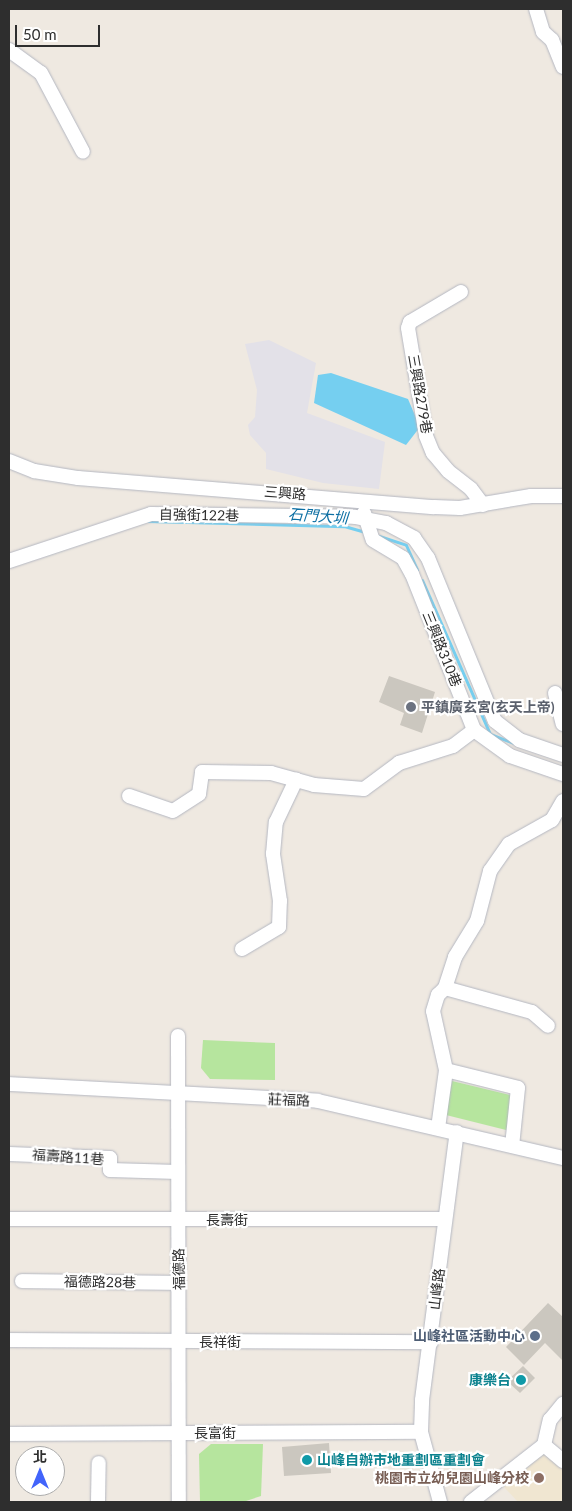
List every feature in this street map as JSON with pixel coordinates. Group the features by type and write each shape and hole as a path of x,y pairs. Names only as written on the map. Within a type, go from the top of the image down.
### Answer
{"street":[{"path":"536,9 543,32 552,40 563,67"},
{"path":"9,50 41,72 83,152"},
{"name":"三興路279巷","path":"461,292 410,322 408,328 426,436 433,453 448,471 471,488 483,505"},
{"name":"三興路","path":"9,461 34,471 116,482 358,498 434,507 483,505 532,496 563,496"},
{"name":"三興路310巷","path":"358,498 376,545 403,558 412,574 474,730"},
{"name":"自強街122巷","path":"9,561 151,514 368,520"},
{"name":"三興路310巷","path":"368,520 386,523 414,538 428,558 495,721 519,740 563,756"},
{"path":"555,693 563,724"},
{"path":"129,796 173,810 199,794 202,772 271,773 314,785 364,789 399,763 453,746 474,730 510,756 563,774"},
{"path":"242,949 279,927 280,900 273,854 276,822 296,780"},
{"path":"438,1128 446,1070 433,1011 438,995 444,988 455,957 477,921 490,871 509,844 552,820 563,801"},
{"path":"444,988 532,1012 548,1026"},
{"name":"福德路","path":"178,1036 179,1502"},
{"path":"446,1070 518,1088 512,1146"},
{"name":"莊福路","path":"9,1084 178,1095 318,1101 563,1158"},
{"name":"山峰路","path":"440,1502 421,1432 422,1400 457,1132"},
{"name":"福壽路11巷","path":"9,1154 110,1158 110,1170 178,1172"},
{"name":"長壽街","path":"9,1219 445,1219"},
{"name":"福德路28巷","path":"22,1281 179,1283"},
{"name":"長祥街","path":"9,1340 431,1342"},
{"path":"471,1502 544,1445 550,1420 563,1404"},
{"name":"長富街","path":"9,1434 421,1432"},
{"path":"544,1445 563,1461"},
{"path":"98,1502 99,1463"}],"shaded area":[{"path":"269,340 316,363 307,413 385,442 379,489 323,483 266,469 266,453 250,435 248,425 255,417 257,390 245,344"},
{"name":"桃園市立幼兒園山峰分校","path":"545,1453 563,1470 563,1502 518,1502 504,1487"}],"green space":[{"path":"203,1040 275,1043 275,1080 210,1079 201,1068"},
{"path":"452,1081 514,1096 510,1131 446,1115"},
{"path":"211,1444 263,1444 261,1496 243,1502 200,1502 199,1454"}],"water":[{"path":"331,373 408,399 420,427 406,445 314,403 318,375"}],"building":[{"name":"平鎮廣玄宮(玄天上帝)","path":"389,676 435,692 422,733 400,725 404,713 379,702"},
{"name":"山峰社區活動中心","path":"548,1303 563,1317 563,1361 545,1343 524,1365 506,1347"},
{"name":"康樂台","path":"523,1366 535,1378 520,1393 507,1381"},
{"name":"山峰自辦市地重劃區重劃會","path":"329,1443 331,1473 284,1476 282,1447"}],"waterway":[{"name":"石門大圳","path":"148,521 344,526 365,532"},
{"name":"石門大圳","path":"379,536 406,545 417,570"},
{"name":"石門大圳","path":"422,580 490,734 513,743"}],"place":[{"name":"平鎮廣玄宮(玄天上帝)","path":"411,707"},
{"name":"山峰社區活動中心","path":"535,1336"},
{"name":"康樂台","path":"521,1380"},
{"name":"山峰自辦市地重劃區重劃會","path":"307,1460"},
{"name":"桃園市立幼兒園山峰分校","path":"539,1478"}]}
